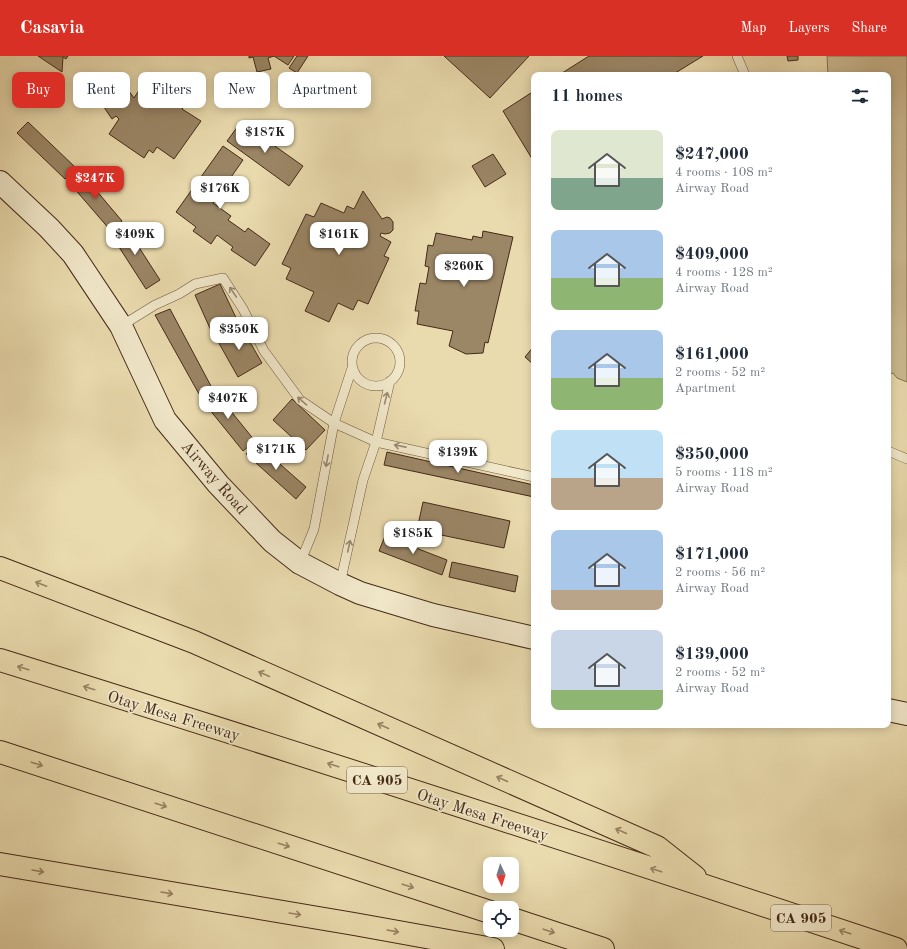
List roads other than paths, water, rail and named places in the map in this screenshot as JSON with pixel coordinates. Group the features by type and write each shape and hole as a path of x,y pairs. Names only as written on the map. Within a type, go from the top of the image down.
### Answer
{"highway":[{"path":"0,568 194,642 657,847 707,886"},
{"name":"Otay Mesa Freeway","path":"0,660 212,726 707,886 896,949"},
{"path":"0,752 483,910"},
{"path":"0,864 493,949"},
{"path":"519,922 603,949"}],"main road":[{"name":"Airway Road","path":"0,182 49,228 73,254 121,326 165,420 218,484 272,541 300,563 340,584 360,592 433,615 531,637"},
{"path":"891,711 907,714"}],"lane":[{"path":"737,56 744,72"},
{"path":"121,326 155,305 180,294 195,284 223,278 243,309 264,351 300,400 334,423 376,442 410,448 531,476"},
{"path":"371,338 383,339 394,345 398,352 400,360 396,376 383,385 368,385 361,381 352,368 351,360 353,352 364,341 371,338"},
{"path":"300,563 314,529 334,423 352,368"},
{"path":"340,584 363,480 376,442 390,381"},
{"path":"891,453 907,459"}]}
